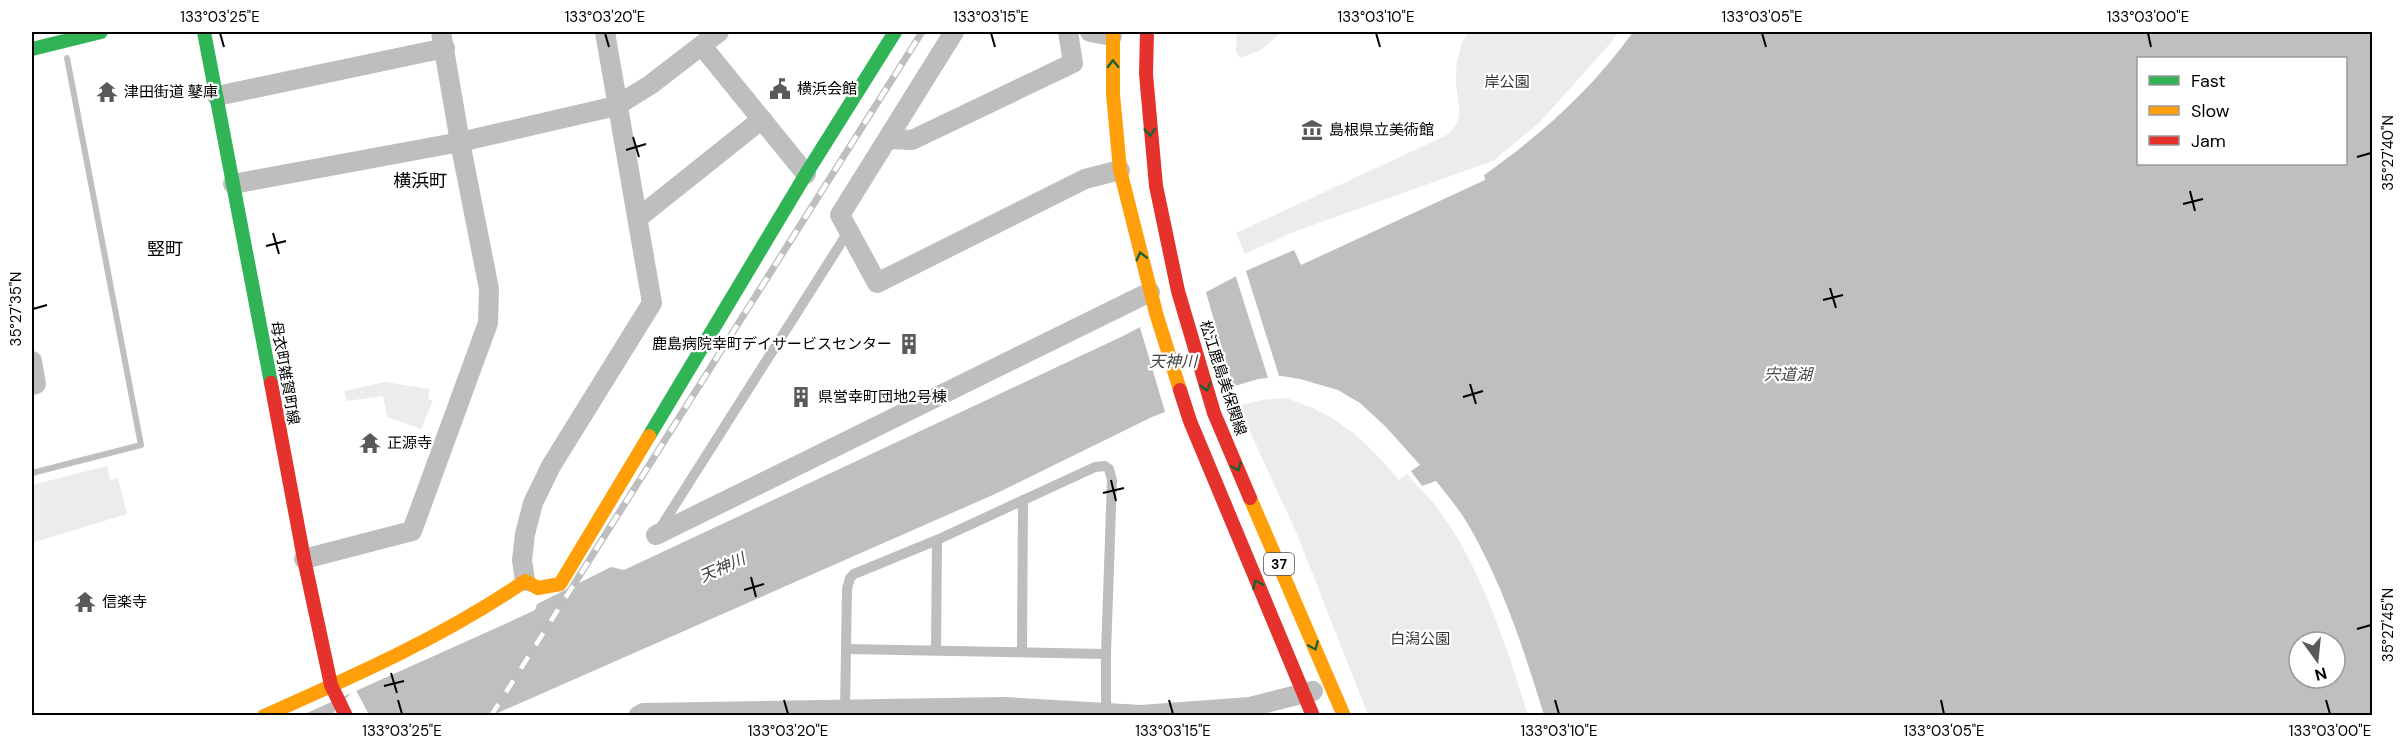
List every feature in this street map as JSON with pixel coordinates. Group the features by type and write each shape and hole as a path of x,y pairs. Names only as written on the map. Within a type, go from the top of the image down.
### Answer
{"main road":[{"path":"32,49 101,32"},
{"name":"母衣町雑賀町線","path":"204,32 330,685 346,716"},
{"path":"264,716 419,647 505,596 525,581 538,588 560,584 806,174 895,32"},
{"name":"松江鹿島美保関線","path":"1147,32 1146,74 1150,140 1156,186 1178,291 1214,413 1344,716"},
{"name":"37","path":"1112,33 1113,94 1120,170 1156,313 1190,421 1313,716"}],"street":[{"path":"525,581 522,560 525,534 533,503 551,466 652,303 616,106 605,32"},
{"path":"233,184 460,142 616,106 719,32"},
{"path":"954,32 840,214 877,283 1085,179 1120,170"},
{"path":"888,140 912,140 1073,63 1068,32"},
{"path":"1090,32 1112,33"},
{"path":"217,96 443,40 460,142 489,289 488,323 412,531 304,559"},
{"path":"702,46 806,174"},
{"path":"638,218 762,119"},
{"path":"656,535 1150,292"},
{"path":"32,361 36,384 32,386"},
{"path":"638,716 643,713 845,709 876,713 1004,707 1141,715 1250,707 1331,685"}],"lane":[{"path":"656,535 848,232"},
{"path":"845,709 847,588 850,578 860,571 937,540 1095,467 1105,466 1109,469 1112,480 1106,712"},
{"path":"1023,500 1023,651"},
{"path":"936,650 937,540"},
{"path":"846,649 1106,654"}],"green space":[{"path":"1237,32 1281,32 1261,50 1240,58 1236,52"},
{"name":"岸公園","path":"1468,32 1619,32 1539,123 1493,161 1296,231 1245,254 1236,233 1447,135 1459,116 1456,69 1460,49"},
{"path":"385,382 430,389 428,399 433,401 421,429 387,417 383,396 347,401 344,391"},
{"name":"白潟公園","path":"1286,398 1321,412 1349,430 1374,452 1399,480 1407,474 1435,505 1466,553 1479,579 1501,634 1528,715 1368,715 1297,534 1238,406 1261,400"},
{"path":"107,466 110,480 118,478 127,514 32,543 32,485"}],"water":[{"name":"宍道湖","path":"1633,32 2372,32 2372,715 1544,715 1520,642 1492,571 1465,520 1436,481 1422,486 1411,471 1420,465 1386,427 1360,403 1338,390 1282,376 1258,379 1228,388 1152,417 995,494 493,715 300,716 535,610 537,604 611,567 624,570 1123,336 1248,270 1294,250 1301,265 1485,180 1484,175 1526,144 1583,92"}],"pier":[{"path":"1245,268 1280,379 1269,381 1235,274"},
{"path":"1205,289 1234,390 1166,415 1139,324"},
{"path":"355,688 369,715 331,716"}],"waterway":[{"path":"32,473 141,445 67,58"}],"railway":[{"path":"491,716 922,32"}],"traffic: fast":[{"path":"32,49 101,32"},
{"path":"204,32 271,383"},
{"path":"649,436 806,174 895,32"}],"traffic: slow":[{"path":"1113,32 1113,94 1120,170 1156,313 1180,390"},
{"path":"264,716 430,638 525,581 538,588 560,584 649,436"},
{"path":"1250,498 1344,716"}],"traffic: jam":[{"path":"1147,32 1146,74 1156,186 1178,291 1214,413 1250,498"},
{"path":"271,383 304,559 331,685 346,716"},
{"path":"1180,390 1190,421 1313,716"}],"place":[{"name":"横浜会館","path":"780,89"},
{"name":"津田街道 鼕庫","path":"107,92"},
{"name":"島根県立美術館","path":"1312,130"},
{"name":"鹿島病院幸町デイサービスセンター","path":"909,344"},
{"name":"県営幸町団地2号棟","path":"801,397"},
{"name":"正源寺","path":"370,443"},
{"name":"信楽寺","path":"85,602"}],"district":[{"name":"横浜町","path":"420,181"},
{"name":"竪町","path":"165,249"}],"water label":[{"name":"天神川","path":"1173,361"},
{"name":"天神川","path":"722,567"}]}
